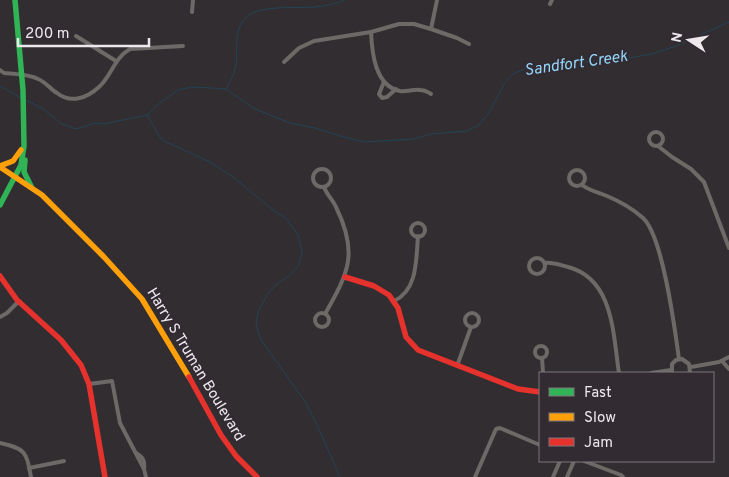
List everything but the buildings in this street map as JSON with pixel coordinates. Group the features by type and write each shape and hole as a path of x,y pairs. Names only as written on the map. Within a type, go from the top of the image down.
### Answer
{"street":[{"path":"14,0 23,90 24,144 26,154 24,172 31,186"},
{"path":"192,12 193,0"},
{"path":"431,29 437,0"},
{"path":"284,62 299,48 314,41 371,32 388,26 406,23 431,29 469,44"},
{"path":"371,32 372,48 377,70 384,82 396,89 407,91 420,90 431,94"},
{"path":"76,36 116,61"},
{"path":"0,70 4,73 37,78 63,97 74,99 90,95 108,77 116,61 123,53 130,49 183,46"},
{"path":"384,82 379,90 382,98 387,98 396,89"},
{"path":"0,166 12,162 19,155 24,144"},
{"path":"0,205 16,176 24,144"},
{"path":"658,146 691,169 704,182 729,248"},
{"name":"Harry S Truman Boulevard","path":"0,166 42,195 82,234 142,299 178,357 221,435 236,456 257,477"},
{"path":"324,187 329,184 331,176 326,170 320,170 315,173 314,179 316,184 324,187 336,207 348,239 349,256 345,277 325,314"},
{"path":"582,185 586,178 584,172 579,170 572,172 569,176 572,184 582,185 588,190 607,196 625,205 644,219 652,229 662,258 679,359"},
{"path":"394,301 403,296 412,285 418,236"},
{"path":"545,263 544,270 540,273 532,272 529,268 530,261 534,258 541,259 545,263 572,268 583,273 597,286 607,303 619,372"},
{"path":"0,276 19,301 80,363 89,384 105,477"},
{"path":"345,277 382,290 394,301 398,308 402,333 411,346 518,390 539,392"},
{"path":"0,317 19,301"},
{"path":"457,366 471,326"},
{"path":"690,367 722,361 729,357"},
{"path":"542,358 543,372"},
{"path":"679,359 688,362 690,372"},
{"path":"671,371 672,364 679,359"},
{"path":"722,361 729,369"},
{"path":"89,384 112,381 120,423 144,469 146,477"},
{"path":"477,476 496,428 539,445"},
{"path":"0,442 18,447 25,452 31,477"},
{"path":"29,468 64,461"},
{"path":"553,477 560,462"},
{"path":"568,477 574,462"},
{"path":"587,462 623,477"},
{"path":"609,477 611,471"}],"waterway":[{"path":"226,89 232,77 237,59 238,32 242,22 248,16 265,9 319,7 345,0"},
{"name":"Sandfort Creek","path":"24,99 43,109 62,124 76,129 95,123 104,124 147,115 178,90 191,87 226,89 255,109 290,123 365,142 414,139 431,134 467,131 479,125 490,111 504,84 513,74 527,68 542,64 617,60 652,54 676,46 729,22"},
{"name":"Sandfort Creek","path":"0,86 21,98"},
{"path":"147,115 164,141 210,162 233,177 273,210 286,218 298,235 302,251 299,265 268,293 258,312 256,325 261,340 306,403 340,477"}],"traffic: fast":[{"path":"0,205 21,165 24,146 23,90 15,0"},
{"path":"25,160 24,172 31,186"}],"traffic: slow":[{"path":"0,166 13,161 21,150"},
{"path":"0,167 42,195 104,257 142,299 189,377"}],"traffic: jam":[{"path":"0,276 17,300 61,340 81,365 89,384 105,477"},
{"path":"345,277 374,286 389,295 398,308 406,337 418,350 518,389 539,392"},
{"path":"189,377 221,435 236,456 257,477"}]}
